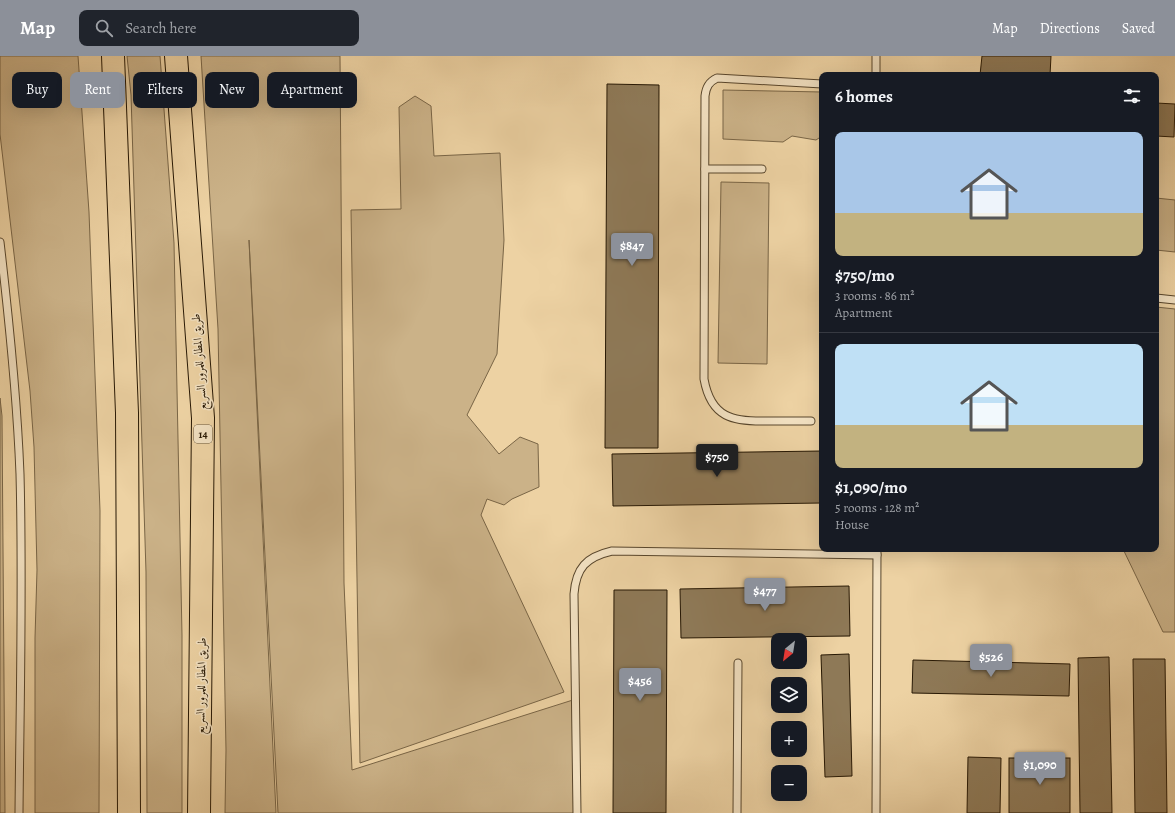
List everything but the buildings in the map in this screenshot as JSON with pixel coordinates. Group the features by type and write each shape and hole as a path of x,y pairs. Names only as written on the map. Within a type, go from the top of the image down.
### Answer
{"highway":[{"path":"113,56 127,413 129,813"},
{"name":"طريق المطار للمرور السريع","path":"176,56 203,418 199,813"}],"lane":[{"path":"876,56 876,72"},
{"path":"811,421 747,422 734,419 722,413 706,392 704,379 705,92 709,83 713,80 722,78 819,84"},
{"path":"705,169 762,170"},
{"path":"0,242 11,337 20,472 22,544 20,813"},
{"path":"1159,298 1175,300"},
{"path":"577,813 574,594 575,582 580,570 588,560 600,554 612,551 819,552"},
{"path":"876,813 877,552"},
{"path":"737,813 738,663"}],"shaded area":[{"path":"0,56 78,56 79,72 70,72 70,108 82,108 89,212 100,511 99,813 35,813 35,638 37,570 34,447 30,391 0,134"},
{"path":"127,56 160,56 161,72 133,72 133,108 164,108 174,243 182,635 182,813 147,813 146,572 131,95"},
{"path":"201,56 340,56 340,72 267,72 267,108 340,108 344,583 352,770 576,699 578,813 278,813 249,240 276,813 225,813 226,750 218,329"},
{"path":"723,90 819,92 819,138 816,140 792,136 783,142 723,139"},
{"path":"415,96 431,106 434,156 500,153 504,240 497,354 467,415 499,454 520,437 538,444 539,487 512,499 504,505 487,499 481,515 564,692 360,763 351,210 401,209 399,107"},
{"path":"721,182 769,183 767,364 718,363"},
{"path":"1159,198 1175,200 1175,252 1159,250"},
{"path":"1159,307 1175,309 1175,632 1163,632 1124,552 1159,552"},
{"path":"0,398 2,416 5,813 0,813"}]}
